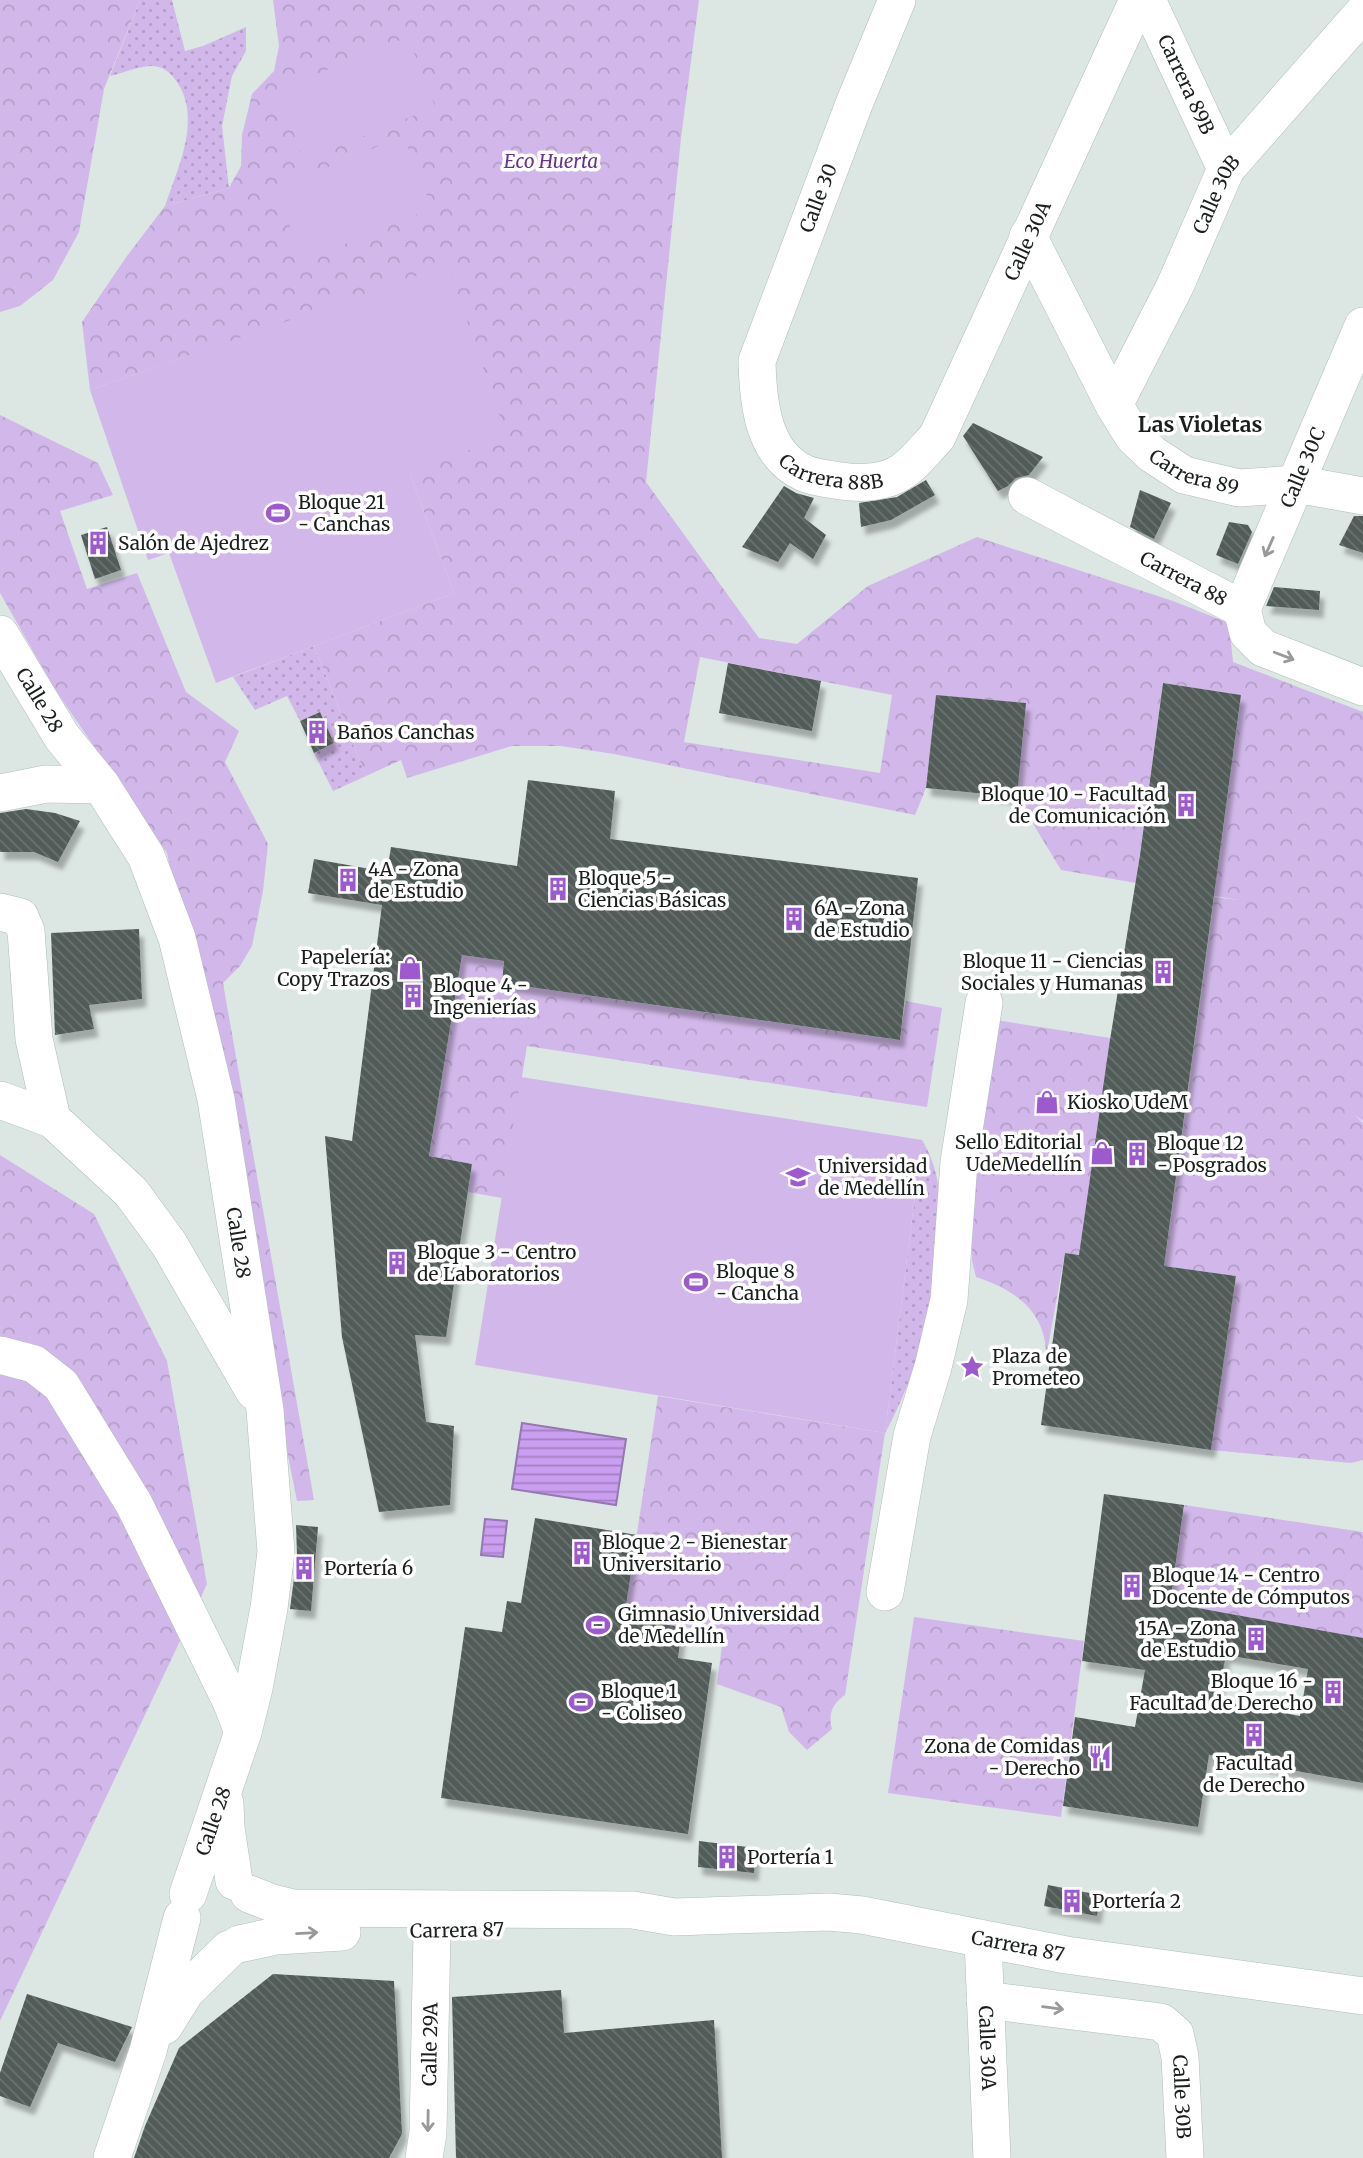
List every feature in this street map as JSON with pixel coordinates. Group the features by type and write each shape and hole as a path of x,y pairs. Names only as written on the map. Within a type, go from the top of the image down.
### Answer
{"street":[{"name":"Calle 30","path":"758,399 757,361 854,104 897,0"},
{"name":"Calle 30A","path":"902,472 937,437 1138,0"},
{"name":"Carrera 89B","path":"1147,0 1226,169"},
{"name":"Calle 30B","path":"1114,405 1175,286 1226,169 1363,13"},
{"name":"Carrera 89","path":"1028,236 1114,405 1133,436 1152,454 1184,475 1240,488 1296,484 1363,496"},
{"name":"Calle 30C","path":"1242,609 1363,326"},
{"name":"Carrera 88B","path":"758,399 767,433 785,461 805,473 856,484 880,481 902,472"},
{"name":"Carrera 88","path":"1027,496 1242,609 1248,633 1264,648 1363,687"},
{"name":"Calle 28","path":"0,634 62,737 101,785 146,856 177,938 216,1099 265,1410 276,1552 269,1608 243,1732 185,1906 148,2051 112,2158"},
{"path":"0,793 46,784 101,785"},
{"path":"0,912 20,917 26,932 34,1039 52,1119"},
{"path":"885,1592 912,1436 933,1367 949,1300 959,1162 984,1003"},
{"path":"0,1100 52,1119 131,1192 169,1244 265,1410"},
{"path":"0,1355 34,1364 61,1385 134,1504 231,1701 243,1732"},
{"path":"226,1781 224,1811 241,1887"},
{"path":"148,2051 186,1991 247,1936 253,1926 254,1904 241,1887 224,1877 203,1881 185,1906 185,1928 199,1944 219,1950 234,1946"},
{"name":"Carrera 87","path":"241,1887 272,1903 293,1909 633,1910 674,1917 829,1912 862,1915 1066,1955 1363,1996"},
{"name":"Carrera 87","path":"234,1946 276,1936 307,1933 634,1927 674,1917"},
{"name":"Calle 29A","path":"424,2158 428,2133 432,1931"},
{"name":"Calle 30A","path":"983,1940 992,2158"},
{"name":"Calle 30B","path":"985,2000 1160,2022 1175,2034 1180,2057 1185,2158"}],"green space":[{"path":"0,0 140,0 104,89 79,232 53,280 20,306 0,312"},
{"path":"140,0 172,0 185,51 246,27 246,51 232,76 222,126 229,188 165,206 186,141 187,108 183,93 172,75 159,67 142,67 110,76"},
{"name":"Eco Huerta","path":"273,0 699,0 681,138 646,482 759,638 797,644 868,586 977,537 1173,601 1229,623 1233,662 1363,712 1363,1121 1355,1115 1363,1123 1363,1460 1351,1463 1211,1450 1236,1276 1164,1266 1191,1070 1178,1068 1194,1047 1214,897 1239,900 1203,894 1218,866 1241,695 1163,683 1136,883 1061,870 1017,797 1025,703 936,695 926,788 915,815 614,754 561,746 512,746 407,778 401,760 366,776 314,646 454,593 410,474 448,266 90,390 82,322 165,206 229,188 241,166 242,135 252,94 274,71 279,46","holes":["700,657 892,695 880,773 684,742"]},
{"path":"408,37 435,107 304,160 277,90"},
{"path":"403,136 432,208 304,261 275,189"},
{"name":"Bloque 21 - Canchas","path":"448,265 506,435 410,474 454,593 216,683 169,553 148,560 90,390"},
{"path":"0,415 98,463 113,495 60,511 87,589 137,573 186,692 239,731 225,762 268,844 263,891 252,946 240,966 223,983 314,1500 297,1501 167,853 54,688 0,593"},
{"path":"314,646 366,776 333,791 314,753 334,743 320,712 300,721 287,696 255,710 233,677"},
{"path":"462,955 504,961 502,983 899,1040 906,1001 942,1008 927,1107 527,1046 502,1198 468,1192 472,1164 429,1156"},
{"path":"996,1020 1123,1040 1107,1067 1080,1255 1065,1253 1046,1358 1045,1342 1035,1316 1016,1296 976,1277 972,1261 971,1195"},
{"name":"Bloque 8 - Cancha","path":"521,1077 922,1140 885,1433 475,1365"},
{"path":"922,1140 935,1170 941,1206 935,1288 914,1369 885,1433"},
{"path":"0,1155 94,1214 167,1361 207,1584 0,2021"},
{"path":"658,1396 885,1433 845,1695 832,1710 832,1729 807,1750 789,1732 781,1707 717,1684 724,1629 682,1627 624,1618"},
{"path":"1184,1505 1363,1532 1363,1639 1170,1603"},
{"path":"914,1617 1084,1641 1061,1817 888,1793"}],"shaded area":[{"path":"522,1423 626,1439 616,1505 512,1489"},
{"path":"485,1519 507,1521 503,1557 481,1555"}],"building":[{"path":"973,423 1043,457 1029,475 1016,478 998,491 963,436"},
{"path":"926,480 935,495 891,520 861,527 859,503 897,497"},
{"path":"784,486 814,498 804,518 826,535 813,559 790,543 778,562 742,547"},
{"path":"1140,490 1171,503 1154,539 1130,527"},
{"path":"1354,516 1363,516 1363,553 1339,545"},
{"path":"1229,522 1248,525 1252,532 1238,564 1216,555"},
{"path":"107,527 121,570 95,579 81,535"},
{"path":"1274,587 1320,591 1319,610 1266,606"},
{"path":"728,663 821,681 812,731 719,713"},
{"path":"1163,683 1241,695 1164,1266 1236,1276 1211,1450 1041,1425 1065,1253 1079,1255 1140,855"},
{"path":"936,695 1026,703 1017,797 926,788"},
{"name":"Baños Canchas","path":"320,712 334,743 314,753 300,721"},
{"path":"528,780 615,791 610,839 918,878 900,1040 502,983 504,961 462,955 429,1156 472,1164 446,1337 415,1335 426,1422 454,1426 450,1505 379,1512 342,1337 325,1136 352,1141 382,905 308,893 314,859 387,872 391,847 517,866"},
{"path":"26,809 55,813 80,821 58,862 34,852 0,852 0,813"},
{"path":"139,929 142,999 89,1005 94,1029 55,1035 51,933"},
{"path":"1104,1494 1184,1505 1170,1603 1363,1638 1363,1783 1209,1755 1198,1827 1063,1806 1075,1717 1135,1727 1145,1670 1082,1661","holes":["1226,1655 1308,1669 1300,1716 1217,1700"]},
{"name":"Bloque 1 - Coliseo","path":"535,1518 637,1535 624,1618 682,1627 678,1658 712,1663 688,1834 441,1798 465,1627 502,1632 507,1601 521,1603"},
{"name":"Portería 6","path":"296,1525 318,1527 311,1611 290,1609 297,1555"},
{"name":"Portería 1","path":"699,1841 756,1848 754,1873 698,1867"},
{"name":"Portería 2","path":"1048,1885 1100,1895 1097,1916 1044,1906"},
{"path":"273,1974 394,1981 402,2134 389,2158 134,2158 179,2048"},
{"path":"561,1990 564,2033 714,2020 722,2158 456,2158 452,1997"},
{"path":"27,1994 132,2027 115,2062 58,2043 30,2107 0,2096 0,2073"}],"place":[{"name":"Bloque 21 - Canchas","path":"278,513"},
{"name":"Salón de Ajedrez","path":"98,543"},
{"name":"Baños Canchas","path":"317,732"},
{"name":"Bloque 10 - Facultad de Comunicación","path":"1186,805"},
{"name":"4A - Zona de Estudio","path":"348,880"},
{"name":"Bloque 5 - Ciencias Básicas","path":"558,889"},
{"name":"6A - Zona de Estudio","path":"794,919"},
{"name":"Papelería: Copy Trazos","path":"410,968"},
{"name":"Bloque 11 - Ciencias Sociales y Humanas","path":"1163,972"},
{"name":"Bloque 4 - Ingenierías","path":"413,996"},
{"name":"Kiosko UdeM","path":"1047,1102"},
{"name":"Sello Editorial UdeMedellín","path":"1102,1153"},
{"name":"Bloque 12 - Posgrados","path":"1137,1154"},
{"name":"Universidad de Medellín","path":"798,1177"},
{"name":"Bloque 3 - Centro de Laboratorios","path":"397,1263"},
{"name":"Bloque 8 - Cancha","path":"696,1282"},
{"name":"Plaza de Prometeo","path":"972,1367"},
{"name":"Bloque 2 - Bienestar Universitario","path":"582,1553"},
{"name":"Portería 6","path":"304,1568"},
{"name":"Bloque 14 - Centro Docente de Cómputos","path":"1132,1586"},
{"name":"Gimnasio Universidad de Medellín","path":"598,1625"},
{"name":"15A - Zona de Estudio","path":"1256,1639"},
{"name":"Bloque 16 - Facultad de Derecho","path":"1333,1692"},
{"name":"Bloque 1 - Coliseo","path":"581,1702"},
{"name":"Facultad de Derecho","path":"1254,1735"},
{"name":"Zona de Comidas - Derecho","path":"1100,1757"},
{"name":"Portería 1","path":"727,1857"},
{"name":"Portería 2","path":"1072,1901"}],"district":[{"name":"Las Violetas","path":"1200,424"}]}
